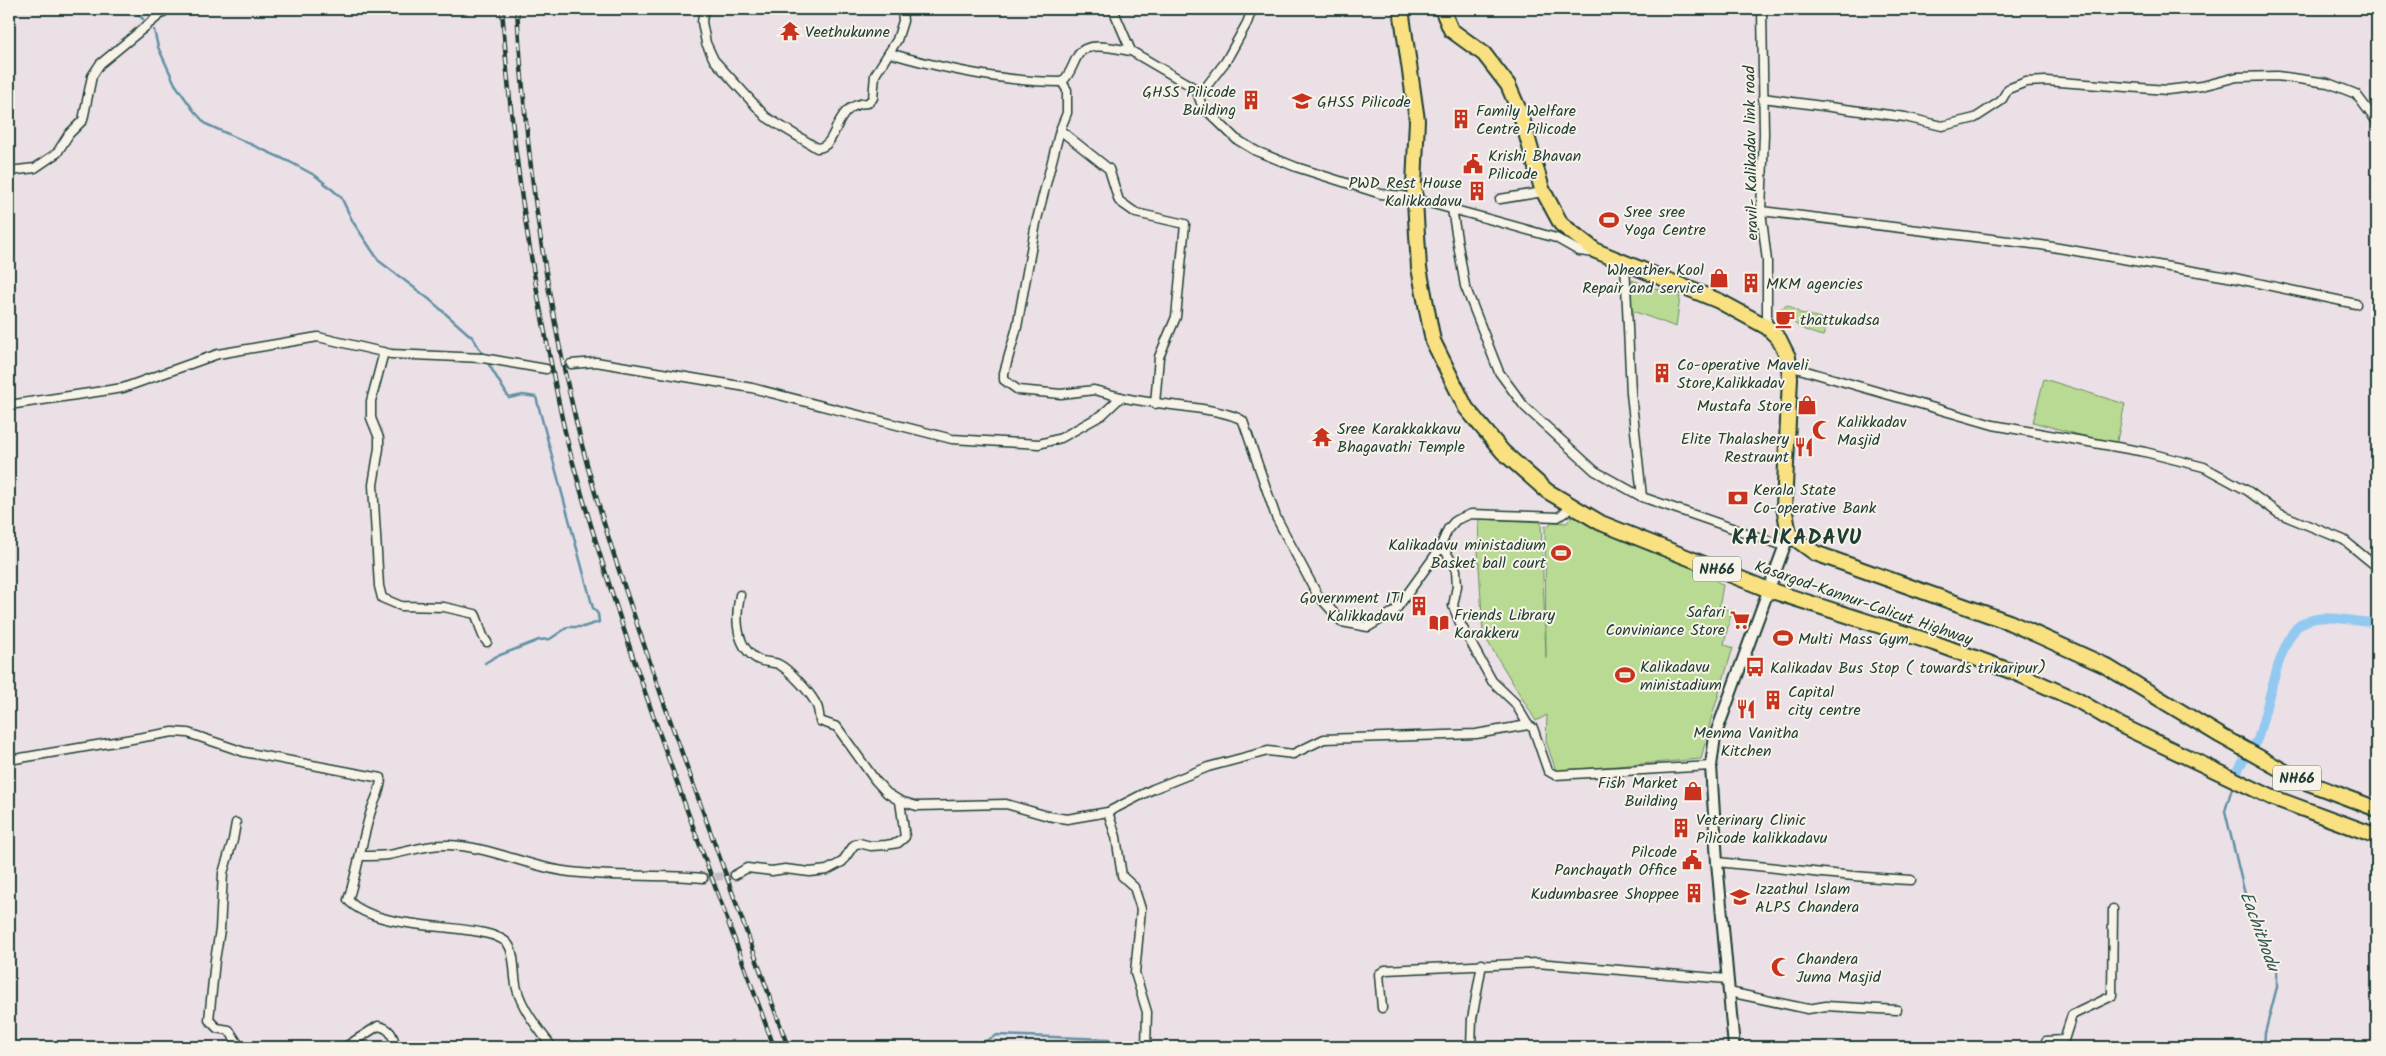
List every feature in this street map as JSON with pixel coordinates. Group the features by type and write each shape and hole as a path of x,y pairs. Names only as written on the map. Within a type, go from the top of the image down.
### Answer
{"highway":[{"name":"Kasargod-Kannur-Calicut Highway","path":"1401,9 1417,120 1415,200 1419,268 1434,342 1466,408 1503,452 1547,491 1601,523 1769,590 1937,644 2016,672 2077,700 2120,725 2271,797 2375,836"},
{"path":"1442,9 1451,30 1484,54 1508,85 1521,115 1542,189 1561,224 1596,252 1719,301 1767,327 1778,339 1788,358 1789,366 1784,506 1786,540"},
{"name":"Kasargod-Kannur-Calicut Highway","path":"1786,540 1815,553 2009,622 2104,665 2298,779 2377,809"}],"main road":[{"path":"1734,1047 1717,862 1712,766 1715,736 1786,540"}],"street":[{"path":"9,171 35,168 57,153 69,134 83,120 92,76 100,64 168,9"},
{"path":"704,9 702,22 706,42 714,60 766,117 817,148 823,148 828,144 833,137 836,126 848,109 859,103 868,102 873,98 874,75 897,40 903,21 902,9"},
{"path":"1113,9 1131,51"},
{"path":"1198,96 1226,60 1247,23 1252,9"},
{"name":"eravil- Kalikadav link road","path":"1762,9 1764,134 1761,211 1767,262 1767,327"},
{"path":"889,53 956,69 1034,82 1062,82 1070,74 1079,53 1090,47 1131,51 1196,89 1202,106 1236,139 1256,151 1296,167 1381,194 1415,200 1556,238 1579,251 1594,254 1596,252"},
{"path":"1763,98 1905,116 1942,126 1976,118 2001,101 2008,89 2026,82 2046,81 2167,90 2202,86 2237,77 2277,76 2328,82 2356,94 2377,122"},
{"path":"1062,82 1067,90 1067,113 1060,130 1036,223 1017,327 1004,373 1004,380 1018,390 1061,394 1094,390 1154,404 1229,413 1243,421 1276,517 1317,594 1342,622 1368,627 1395,611 1439,550 1448,529 1456,520 1471,514 1558,517 1574,506"},
{"path":"1060,130 1109,169 1119,201 1136,213 1185,224 1176,317 1159,357 1154,404"},
{"path":"1500,199 1537,193 1542,189"},
{"path":"1452,210 1465,286 1499,372 1524,406 1595,471 1642,497 1786,540"},
{"path":"1761,211 2041,245 2234,278 2356,304"},
{"path":"1625,263 1629,368 1642,497"},
{"path":"9,405 124,388 218,354 318,337 384,352 487,359 546,370"},
{"path":"384,352 370,401 371,418 379,438 373,485 382,598 401,606 444,607 475,614 480,622 483,638 487,642"},
{"path":"571,364 596,362 752,388 952,439 1039,444 1061,438 1102,415 1121,397"},
{"path":"1789,366 1993,425 2145,452 2204,467 2248,491 2278,512 2344,540 2377,567"},
{"path":"1439,550 1445,550 1456,570 1457,586 1453,606 1460,623 1492,681 1515,703 1528,725 1533,728 1548,771 1555,775 1712,766"},
{"path":"740,595 737,609 739,634 744,648 759,660 779,664 808,692 818,707 820,721 837,727 875,780 900,801 917,806 1006,804 1048,816 1067,819 1108,812 1153,790 1208,767 1268,751 1294,754 1324,739 1476,734 1528,725"},
{"path":"9,760 173,732 188,733 244,752 381,778 381,788 372,808 348,900 353,905 380,917 406,924 466,930 501,939 508,945 517,990 550,1047"},
{"path":"735,875 747,868 810,872 826,870 842,862 854,845 859,843 871,846 898,843 905,837 900,801"},
{"path":"1108,812 1116,837 1122,876 1134,887 1141,909 1135,973 1148,1012 1146,1047"},
{"path":"236,823 223,873 220,930 209,1020 217,1028 229,1030 240,1047"},
{"path":"361,856 389,855 414,848 448,845 486,851 562,870 621,876 653,874 703,878"},
{"path":"1717,862 1866,878 1910,880"},
{"path":"2046,1047 2046,1041 2064,1040 2072,1014 2112,996 2113,909"},
{"path":"1382,1008 1379,974 1385,970 1482,964 1537,963 1728,979"},
{"path":"1470,1047 1472,1018 1482,964"},
{"path":"1729,992 1808,1009 1826,1006 1898,1010"},
{"path":"345,1047 378,1026 386,1028 391,1032 396,1047"}],"green space":[{"path":"1632,280 1680,297 1676,327 1630,310"},
{"path":"1788,305 1800,313 1829,320 1823,336 1799,327 1780,309"},
{"path":"2044,379 2125,404 2116,445 2033,422"},
{"path":"1572,516 1701,571 1723,585 1719,608 1732,610 1724,644 1733,648 1701,759 1556,771 1546,741 1547,715 1536,721 1483,634 1478,549 1479,519 1541,522 1546,658 1545,526 1549,526 1551,522 1567,523"}],"waterway":[{"path":"133,9 143,19"},
{"path":"154,30 158,47 175,84 194,111 206,124 290,162 316,176 341,197 353,222 379,261 429,299 473,338 509,398 523,395 536,397 593,608 598,614 599,622 583,627 568,627 550,639 539,640 495,657 485,663"},
{"name":"Eachithodu","path":"2238,771 2258,738 2280,659 2293,631 2301,624 2319,618 2377,622"},
{"name":"Eachithodu","path":"2232,788 2225,811 2248,907 2262,945 2277,970 2277,987 2265,1033 2264,1047"},
{"path":"974,1047 997,1035 1109,1039"}],"tunnel":[{"path":"703,878 735,875"}],"railway":[{"path":"502,9 514,141 526,228 541,315 569,450 642,684 774,1047"},
{"path":"517,9 525,112 545,268 554,320 585,457 617,565 665,706 788,1047"}],"place":[{"name":"Veethukunne","path":"790,31"},
{"name":"GHSS Pilicode Building","path":"1251,100"},
{"name":"GHSS Pilicode","path":"1302,101"},
{"name":"Family Welfare Centre Pilicode","path":"1461,119"},
{"name":"Krishi Bhavan Pilicode","path":"1473,164"},
{"name":"PWD Rest House Kalikkadavu","path":"1477,191"},
{"name":"Sree sree Yoga Centre","path":"1609,220"},
{"name":"Wheather Kool Repair and service","path":"1719,278"},
{"name":"MKM agencies","path":"1751,283"},
{"name":"thattukadsa","path":"1785,319"},
{"name":"Co-operative Maveli Store,Kalikkadav","path":"1662,373"},
{"name":"Mustafa Store","path":"1807,405"},
{"name":"Kalikkadav Masjid","path":"1822,430"},
{"name":"Sree Karakkakkavu Bhagavathi Temple","path":"1322,437"},
{"name":"Elite Thalashery Restraunt","path":"1804,447"},
{"name":"Kerala State Co-operative Bank","path":"1738,498"},
{"name":"Kalikadavu ministadium Basket ball court","path":"1561,553"},
{"name":"Government ITI Kalikkadavu","path":"1419,606"},
{"name":"Safari Conviniance Store","path":"1740,620"},
{"name":"Friends Library Karakkeru","path":"1439,623"},
{"name":"Multi Mass Gym","path":"1783,638"},
{"name":"Kalikadav Bus Stop ( towards trikaripur)","path":"1755,667"},
{"name":"Kalikadavu ministadium","path":"1625,675"},
{"name":"Capital city centre","path":"1773,700"},
{"name":"Menma Vanitha Kitchen","path":"1746,709"},
{"name":"Fish Market Building","path":"1693,791"},
{"name":"Veterinary Clinic Pilicode kalikkadavu","path":"1681,828"},
{"name":"Pilcode Panchayath Office","path":"1692,860"},
{"name":"Kudumbasree Shoppee","path":"1694,893"},
{"name":"Izzathul Islam ALPS Chandera","path":"1740,897"},
{"name":"Chandera Juma Masjid","path":"1781,967"}],"district":[{"name":"KALIKADAVU","path":"1797,537"}]}
